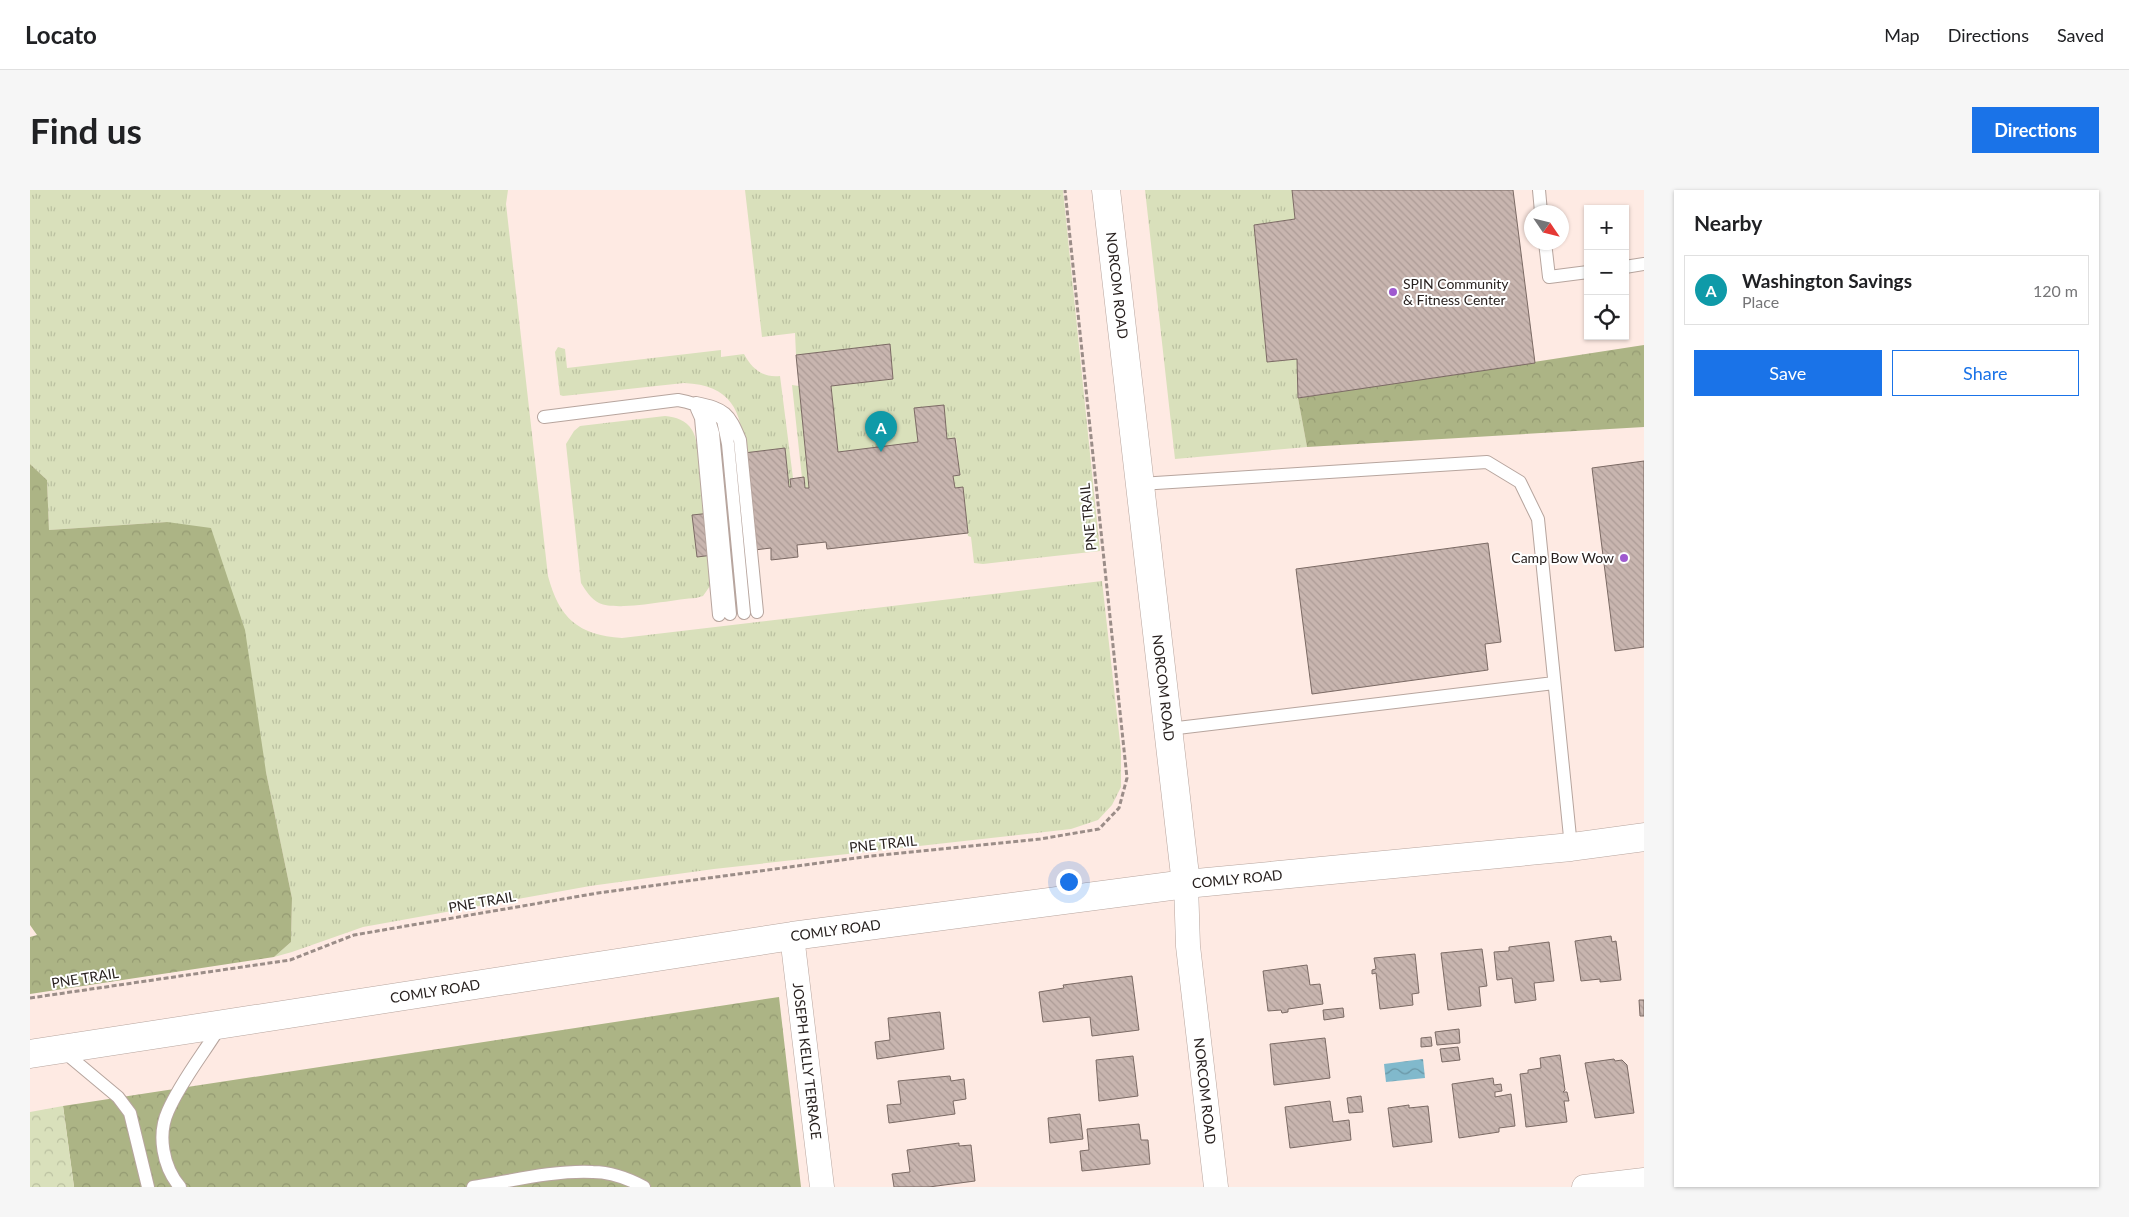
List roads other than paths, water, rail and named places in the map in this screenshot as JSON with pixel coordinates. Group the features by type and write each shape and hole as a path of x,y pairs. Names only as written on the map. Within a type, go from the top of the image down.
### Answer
{"street":[{"name":"NORCOM ROAD","path":"1106,190 1186,884 1188,946 1216,1187"},
{"name":"COMLY ROAD","path":"30,1054 792,936 1186,884 1571,847 1644,837"},
{"name":"JOSEPH KELLY TERRACE","path":"792,936 822,1187"},
{"path":"1584,1187 1644,1180"}],"lane":[{"path":"1539,190 1540,205"},
{"path":"1546,250 1549,277 1584,273"},
{"path":"1629,266 1644,264"},
{"path":"544,417 678,400 694,402 713,410 723,420 728,444 750,612"},
{"path":"694,402 708,414 713,434 725,615"},
{"path":"1140,484 1488,462 1520,482 1538,519 1571,847"},
{"path":"1168,729 1554,683"},
{"path":"180,1187 171,1176 162,1145 167,1112 222,1024"},
{"path":"61,1050 118,1097 130,1113 148,1187"},
{"path":"473,1187 563,1174 594,1172 629,1179 644,1187"}],"water":[{"path":"1423,1059 1425,1078 1386,1082 1384,1064"}],"place":[{"name":"SPIN Community & Fitness Center","path":"1393,292"},
{"name":"Washington Savings","path":"881,452"},
{"name":"Camp Bow Wow","path":"1624,558"}]}
